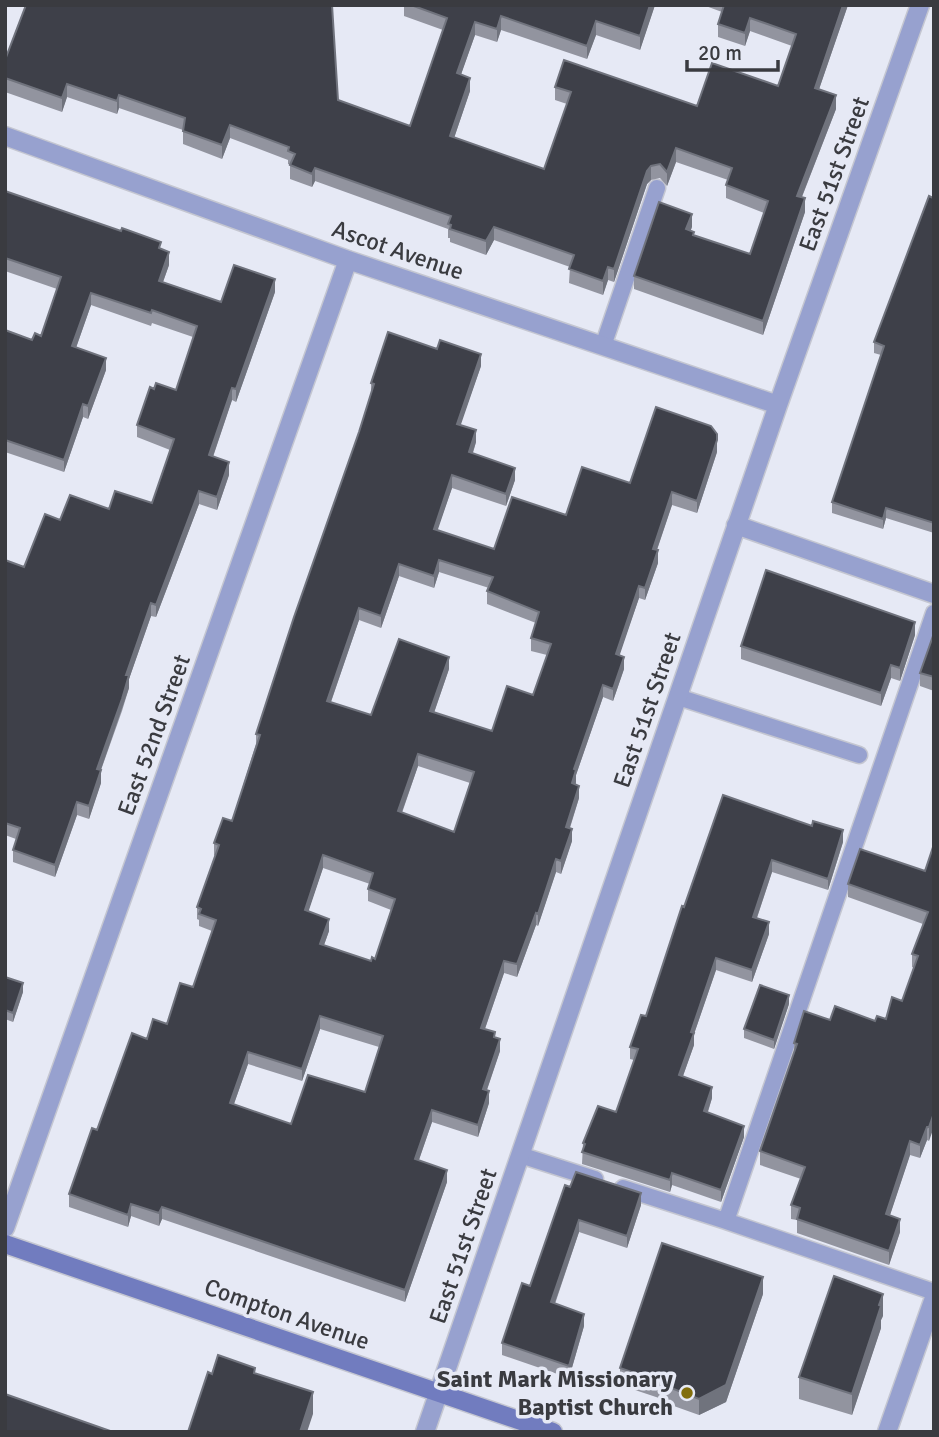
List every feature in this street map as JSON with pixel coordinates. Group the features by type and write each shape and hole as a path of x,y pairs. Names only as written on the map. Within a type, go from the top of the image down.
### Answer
{"main road":[{"name":"Compton Avenue","path":"5,1244 440,1391 553,1432"}],"street":[{"name":"East 51st Street","path":"425,1432 736,525 920,5"},
{"name":"Ascot Avenue","path":"5,136 348,260 778,405"},
{"name":"East 52nd Street","path":"5,1228 348,260"},
{"path":"736,525 934,594"},
{"path":"887,1432 934,1298"}],"lane":[{"path":"603,346 657,188"},
{"path":"726,1221 934,613"},
{"path":"678,697 859,755"},
{"path":"520,1156 726,1221 934,1292"}],"building":[{"path":"26,5 332,5 338,100 410,126 447,18 411,5 650,5 640,36 596,21 587,46 501,16 497,29 475,22 457,73 470,78 450,136 544,169 571,92 555,87 564,60 697,106 712,63 778,86 796,34 750,18 745,33 718,24 724,5 843,5 815,88 836,95 797,196 805,198 763,321 634,276 659,202 692,214 686,229 694,232 693,235 750,254 768,201 726,185 732,168 676,148 667,172 660,164 651,166 614,269 608,267 603,281 569,269 574,255 494,227 486,241 450,229 451,225 448,224 451,216 315,168 312,174 290,165 295,154 288,151 289,147 230,125 222,145 183,131 185,118 119,95 117,101 67,84 62,98 5,78 5,60"},
{"path":"5,191 161,242 159,248 169,252 159,281 221,302 234,265 275,279 236,389 232,388 209,455 229,462 217,497 199,491 156,605 151,603 126,675 129,675 122,699 97,769 101,770 89,806 77,802 55,865 13,850 20,828 5,823 5,560 24,567 45,514 60,520 70,495 109,509 115,491 152,503 174,439 137,425 150,387 154,389 156,383 176,390 197,326 91,293 72,346 106,358 88,406 83,404 64,460 5,440 5,330 32,340 35,333 41,336 61,277 5,258"},
{"path":"929,196 934,197 934,523 886,508 883,519 832,502 884,346 874,342"},
{"path":"388,332 437,349 440,340 481,354 457,424 476,430 469,452 515,468 506,494 452,475 434,529 494,549 512,497 566,515 582,467 630,483 656,407 711,426 717,434 697,501 672,492 653,549 658,550 645,588 639,586 616,654 624,657 613,689 603,685 574,769 576,770 572,783 579,786 566,827 572,829 561,861 556,859 538,914 536,913 517,964 504,961 481,1028 495,1032 494,1037 500,1039 483,1089 489,1091 478,1125 432,1110 415,1159 447,1170 405,1290 162,1207 159,1213 131,1204 128,1215 69,1194 92,1128 97,1130 132,1033 147,1039 153,1019 167,1024 180,983 193,987 216,920 199,914 201,909 197,907 219,845 214,843 223,818 232,821 260,735 256,734 359,432 374,384 371,383","holes":["439,560 493,577 487,591 539,612 531,638 551,644 533,695 507,686 492,731 430,711 449,657 399,639 371,715 327,701 359,608 381,616 399,564 434,576","418,754 474,772 454,832 398,811","323,855 373,873 368,889 395,899 375,959 372,957 371,961 320,944 329,919 305,910","320,1016 383,1036 365,1092 308,1075 291,1124 230,1103 248,1052 302,1069"]},
{"path":"766,570 915,622 900,668 891,665 881,693 741,646"},
{"path":"934,636 934,677 920,673"},
{"path":"723,795 812,826 813,821 843,830 828,879 772,860 753,917 769,922 752,970 716,958 679,1075 712,1087 704,1111 744,1126 721,1190 672,1173 670,1180 582,1152 598,1106 616,1112 638,1049 630,1047 641,1015 646,1016 682,906 684,907"},
{"path":"934,844 934,1113 920,1145 910,1141 886,1214 900,1219 889,1251 797,1219 800,1208 791,1205 805,1167 760,1151 797,1044 794,1043 804,1011 830,1020 835,1006 875,1021 877,1016 886,1019 892,997 902,1001 918,956 912,954 928,912 848,884 860,849 925,871"},
{"path":"5,977 23,983 13,1013 5,1010"},
{"path":"760,985 789,995 774,1040 744,1029"},
{"path":"576,1172 641,1193 627,1236 579,1220 551,1302 584,1314 569,1366 502,1343 522,1283 530,1286 565,1185 570,1187"},
{"path":"662,1243 763,1277 726,1385 699,1399 671,1388 672,1386 620,1368"},
{"path":"834,1276 883,1294 852,1394 799,1377"},
{"path":"218,1355 255,1368 254,1373 313,1392 300,1432 188,1432 208,1372 212,1374"},
{"path":"5,1394 113,1432 5,1432"}],"place":[{"name":"Saint Mark Missionary Baptist Church","path":"687,1393"}]}
